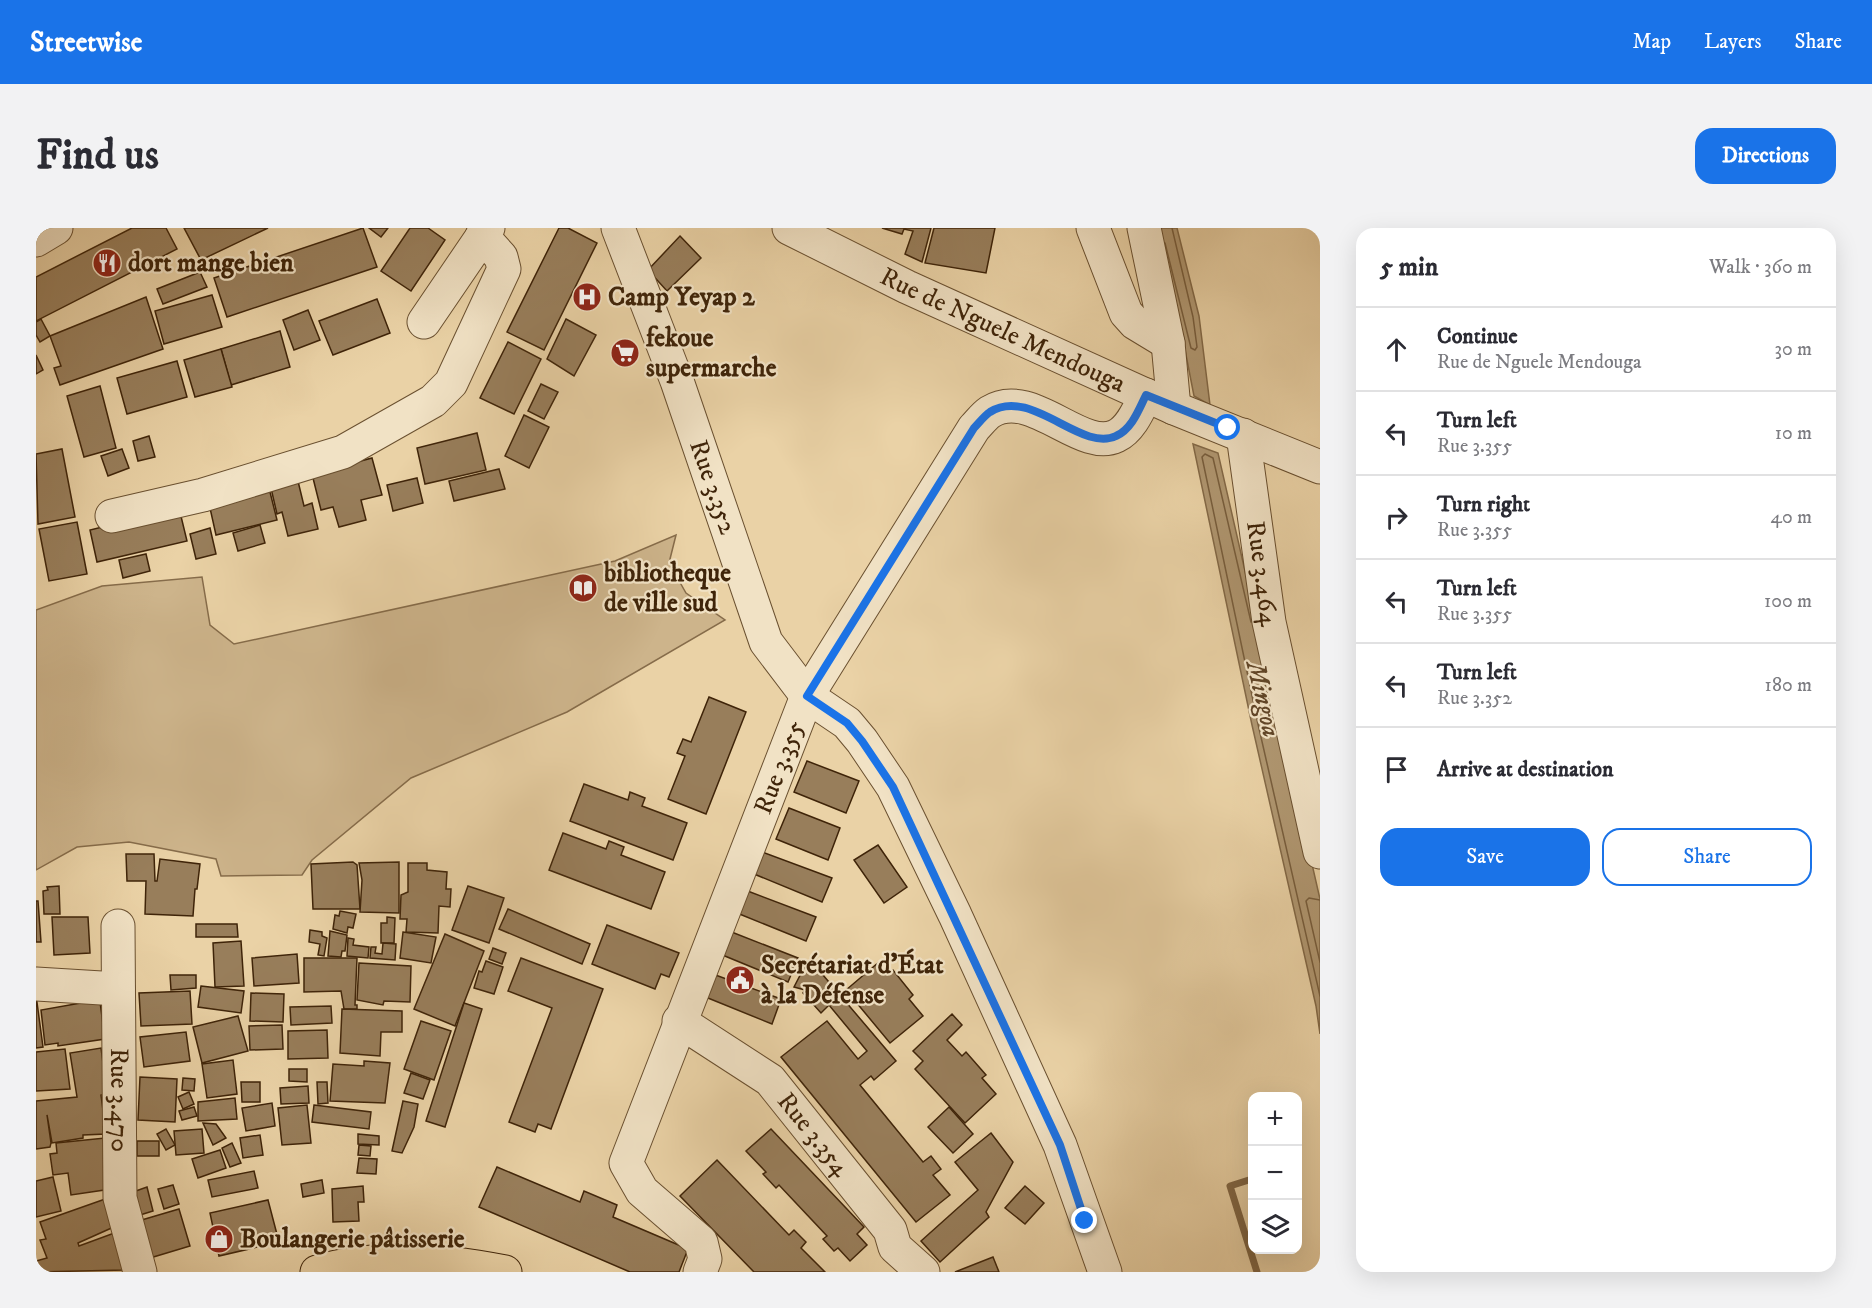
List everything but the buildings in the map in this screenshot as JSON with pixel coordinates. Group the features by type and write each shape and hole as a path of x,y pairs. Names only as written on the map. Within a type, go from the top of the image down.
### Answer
{"main road":[{"path":"317,1272 359,1264 426,1260 505,1272"}],"street":[{"path":"36,240 56,228"},
{"name":"Rue 3.352","path":"618,228 677,381 766,642 807,696 847,723 893,787 1060,1145 1105,1272"},
{"name":"Rue de Nguele Mendouga","path":"789,228 907,287 1170,406 1320,467"},
{"path":"1093,228 1126,313 1135,323 1168,343"},
{"path":"1144,228 1168,343 1170,406"},
{"path":"112,516 203,495 343,452 433,401 451,383 504,269 501,257 485,232 424,322"},
{"name":"Rue 3.355","path":"700,1272 705,1259 701,1242 642,1191 626,1163 642,1127 679,1022 807,696 974,428 991,412 1014,406 1043,414 1095,438 1116,436 1133,421 1170,406"},
{"name":"Rue 3.464","path":"1236,431 1269,622 1320,852"},
{"name":"Rue 3.470","path":"118,926 120,1198 140,1272"},
{"path":"36,984 118,988"},
{"name":"Rue 3.354","path":"679,1022 770,1080 890,1230 889,1260 923,1272"}],"shaded area":[{"path":"676,535 669,563 686,593 725,620 567,712 411,778 312,860 302,875 221,876 216,859 129,842 77,847 36,870 36,610 102,586 202,577 210,625 234,644 615,561"}],"water":[{"path":"1155,228 1177,228 1199,316 1210,405 1194,396 1180,324"},
{"name":"Mingoa","path":"1193,444 1218,453 1320,899 1320,1034 1316,1006 1252,725"}],"waterway":[{"path":"1248,1180 1230,1186 1257,1272"}],"place":[{"name":"dort mange bien","path":"107,263"},
{"name":"Camp Yeyap 2","path":"587,297"},
{"name":"fekoue supermarche","path":"625,353"},
{"name":"bibliotheque de ville sud","path":"583,588"},
{"name":"Secrétariat d'État à la Défense","path":"740,980"},
{"name":"Boulangerie pâtisserie","path":"219,1239"}],"route":[{"path":"1085,1221 1060,1145 955,915 893,787 847,723 807,696 974,428 991,412 1014,406 1043,414 1095,438 1116,436 1133,421 1146,395 1228,428"}]}
